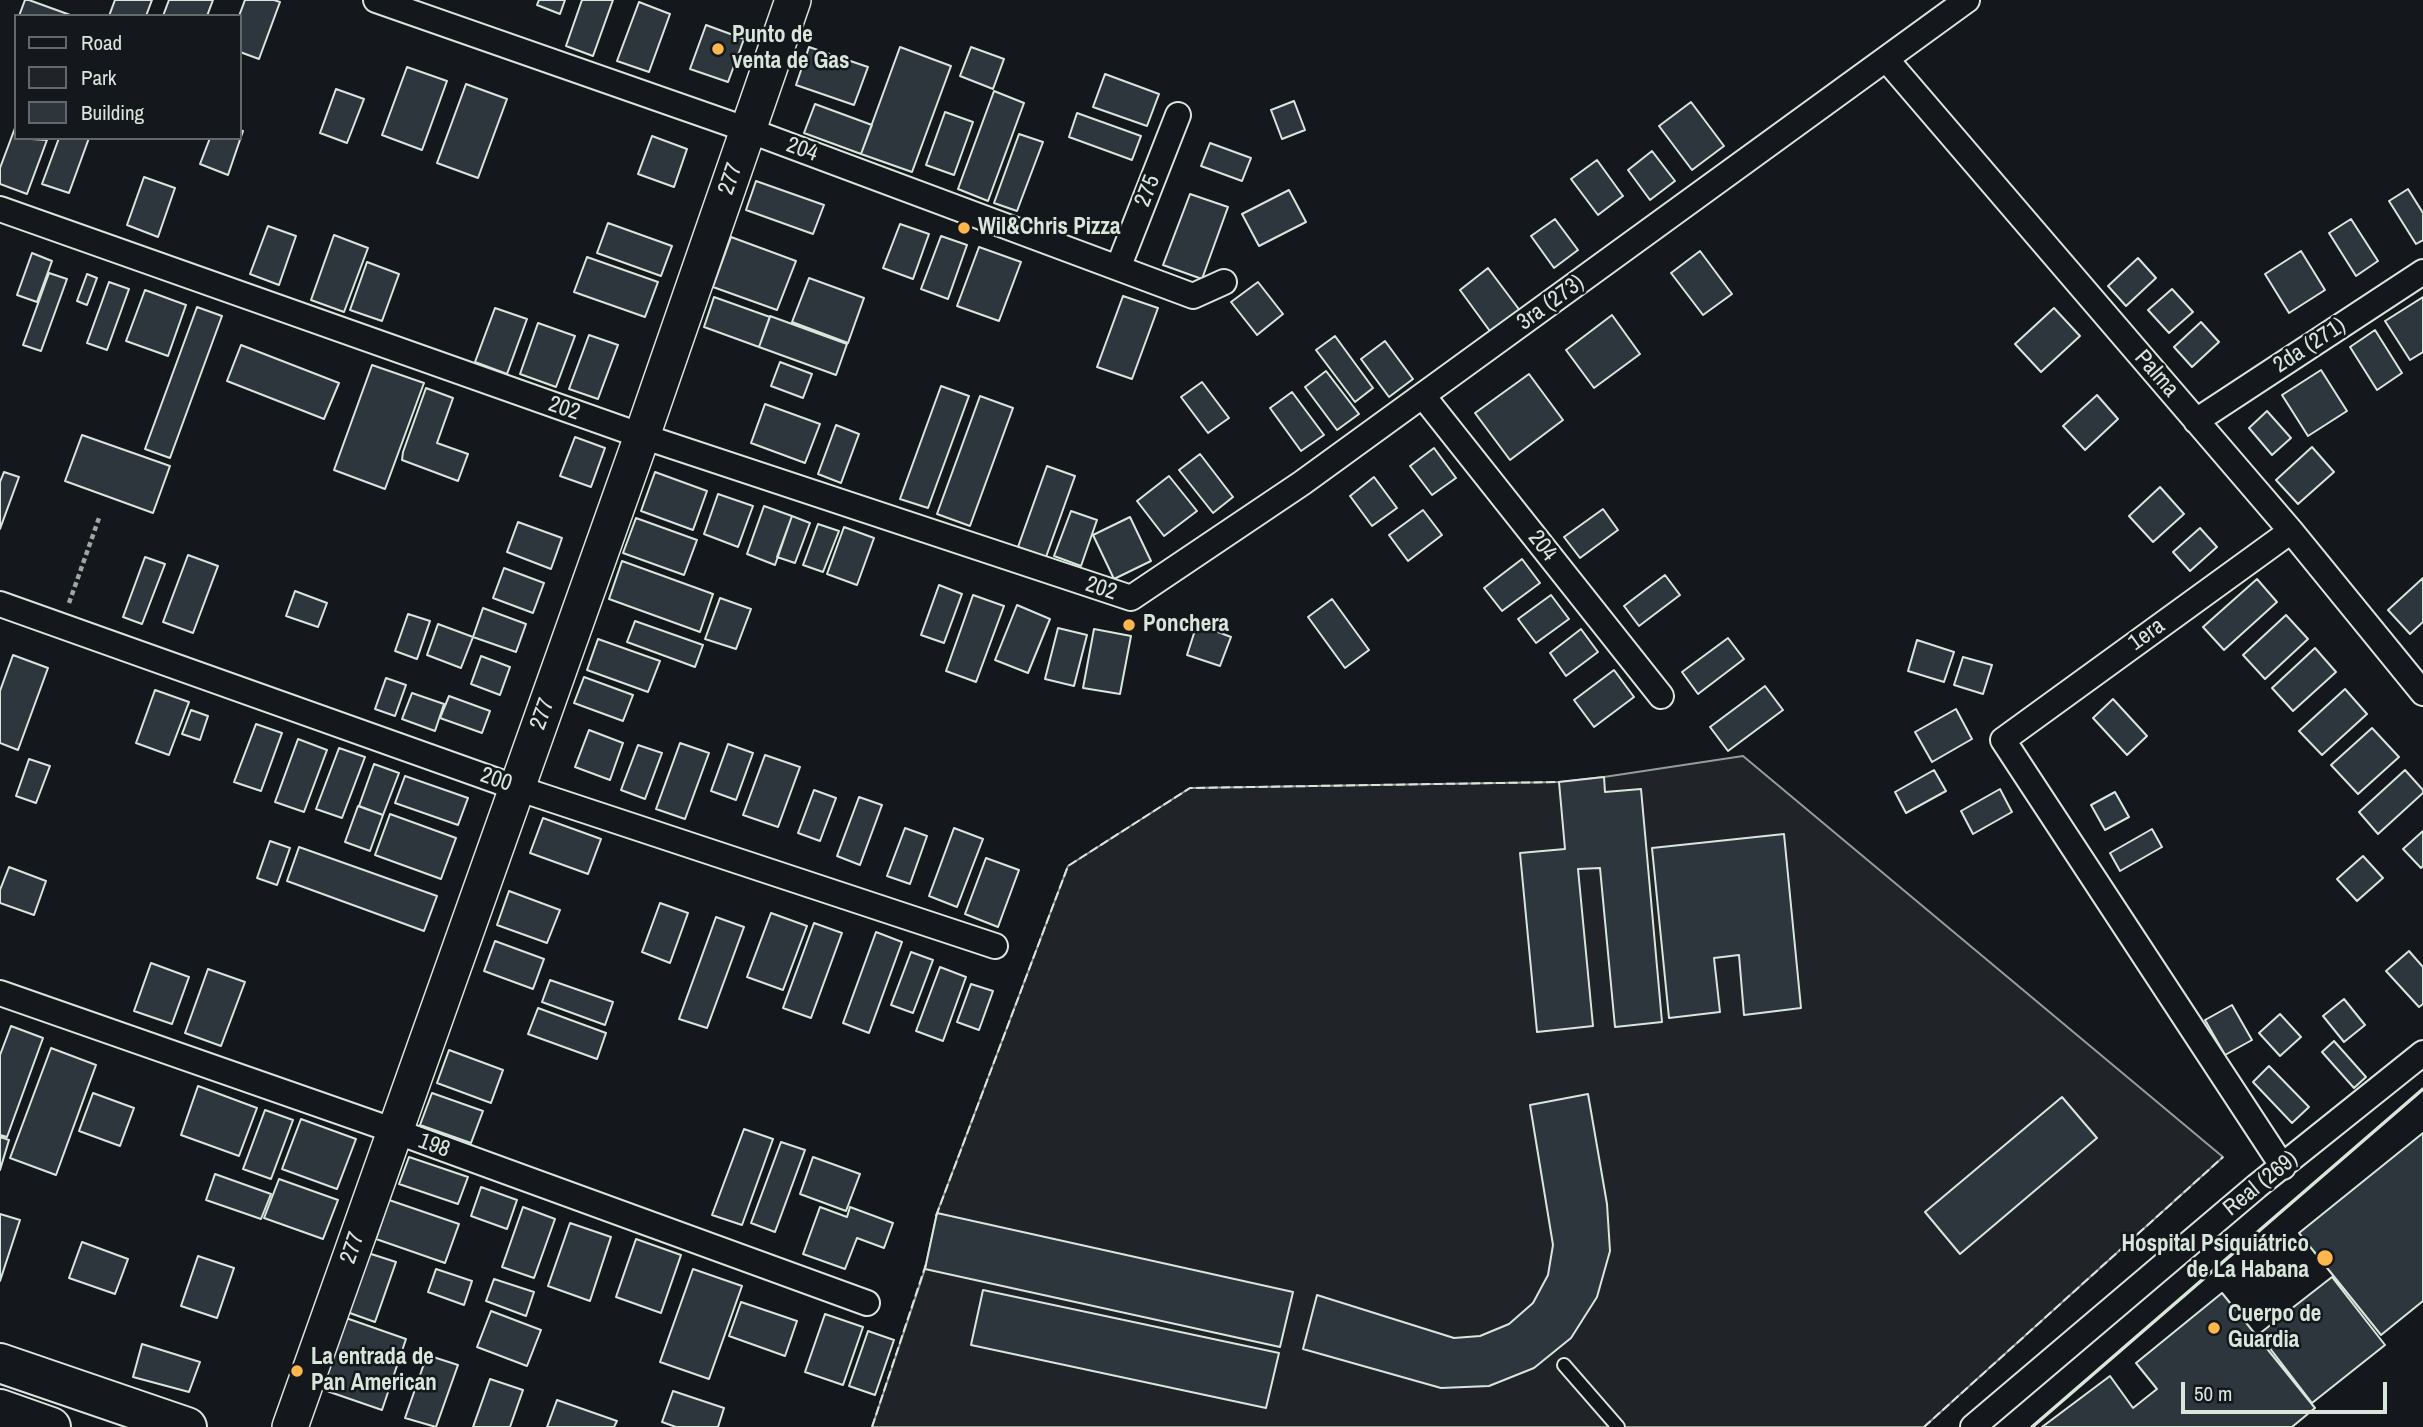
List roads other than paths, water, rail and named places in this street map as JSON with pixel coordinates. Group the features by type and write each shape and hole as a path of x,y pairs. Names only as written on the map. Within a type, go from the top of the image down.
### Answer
{"highway":[{"path":"0,1363 187,1427"},
{"path":"6,1417 51,1427"}],"street":[{"name":"204","path":"376,0 748,130 1192,296 1224,282"},
{"name":"277","path":"290,1427 642,436 793,0"},
{"name":"3ra (273)","path":"1131,598 1303,483 1967,0"},
{"name":"Palma","path":"1886,59 2291,531 2423,693"},
{"name":"275","path":"1118,268 1178,115"},
{"name":"202","path":"0,209 642,436 1131,598"},
{"name":"2da (271)","path":"2196,421 2423,272"},
{"name":"204","path":"1423,396 1661,696"},
{"name":"1era","path":"2283,1167 2003,740 2291,531"},
{"name":"200","path":"0,604 517,788 995,946"},
{"name":"198","path":"0,993 395,1131 867,1303"},
{"name":"Real (269)","path":"1973,1427 2257,1186 2423,1053"}],"lane":[{"path":"1564,1365 1618,1427"}],"place":[{"name":"Punto de venta de Gas","path":"718,49"},
{"name":"Wil&Chris Pizza","path":"964,228"},
{"name":"Ponchera","path":"1129,625"},
{"name":"Hospital Psiquiátrico de La Habana","path":"2325,1258"},
{"name":"Cuerpo de Guardia","path":"2214,1328"},
{"name":"La entrada de Pan American","path":"297,1371"}]}
